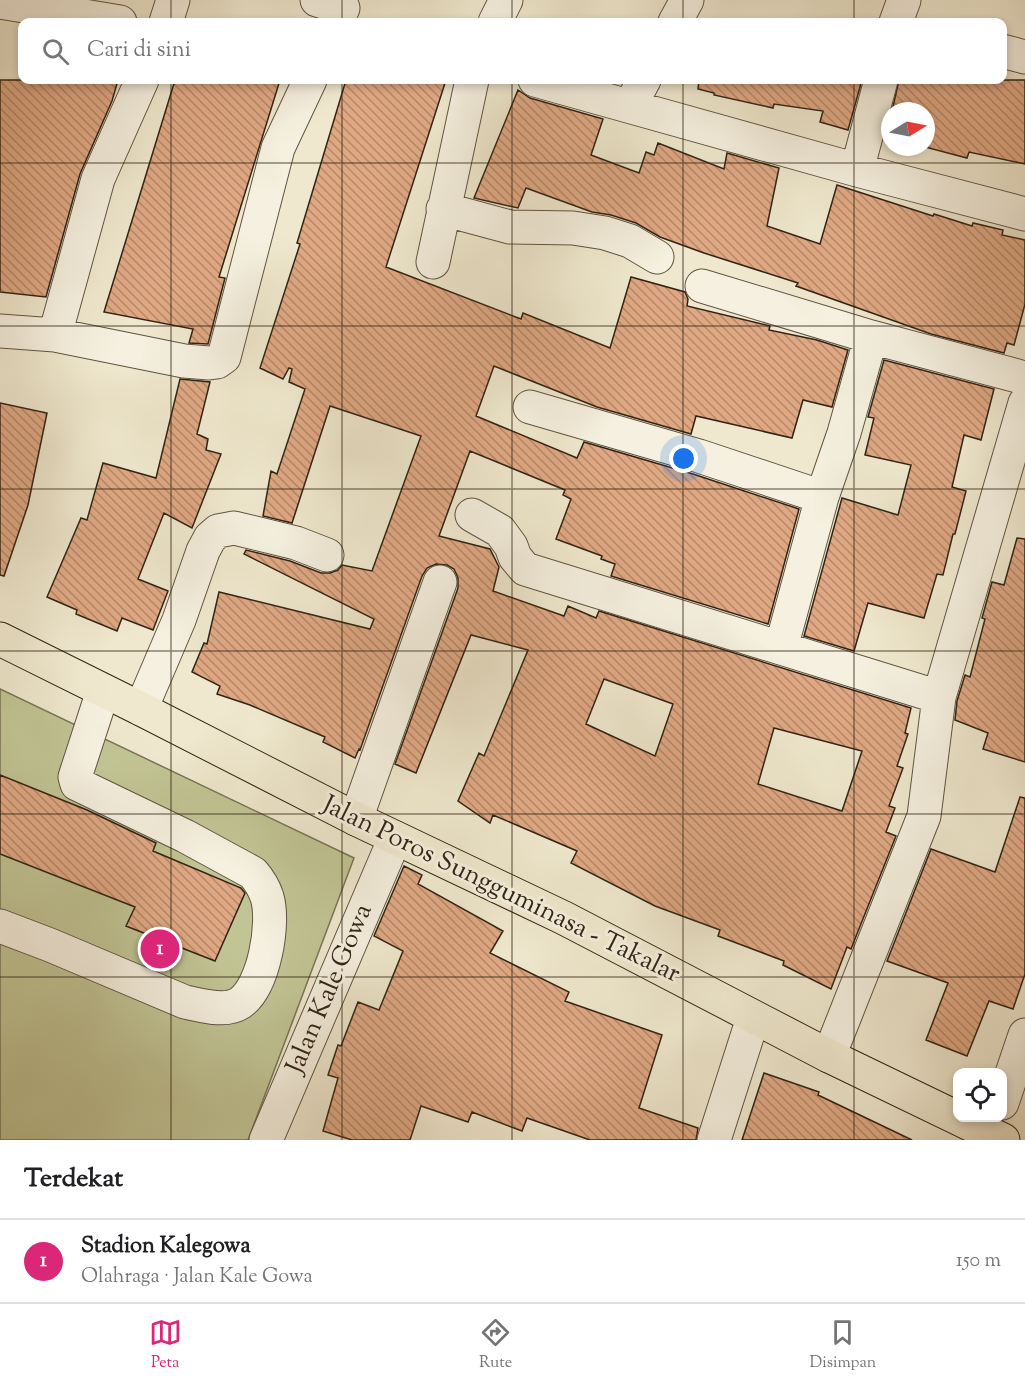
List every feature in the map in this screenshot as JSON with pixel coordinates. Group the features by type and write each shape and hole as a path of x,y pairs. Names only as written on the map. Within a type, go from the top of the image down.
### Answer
{"highway":[{"name":"Jalan Poros Sungguminasa - Takalar","path":"0,639 356,819 564,918 829,1056 987,1132"}],"street":[{"path":"167,18 173,0"},
{"path":"497,18 506,0"},
{"path":"677,18 687,0"},
{"path":"897,18 904,0"},
{"path":"0,2 96,18"},
{"path":"1007,52 1025,57"},
{"path":"55,335 98,179 140,84"},
{"path":"0,331 55,335 184,361 209,363 217,362 224,357 278,148 308,84"},
{"path":"433,262 471,84"},
{"path":"566,84 637,93 857,170 1025,214"},
{"path":"857,170 880,84"},
{"path":"443,209 510,227 573,228 605,233 630,241 657,257"},
{"path":"702,286 871,337 1025,378"},
{"path":"781,648 822,497 844,433 871,337"},
{"path":"829,1056 924,816 939,697 1025,403"},
{"path":"530,407 699,456 822,497"},
{"path":"472,515 500,531 525,569 939,697"},
{"path":"141,709 179,620 203,551 210,538 223,529 234,528 296,543 327,555"},
{"path":"356,819 440,582"},
{"path":"0,926 185,1002 207,1007 225,1008 240,1003 260,976 270,926 267,899 261,882 253,873 185,836 77,784 75,777 103,691"},
{"name":"Jalan Kale Gowa","path":"266,1140 395,838"},
{"path":"714,1140 753,1018"},
{"path":"1007,1088 1025,1035"}],"green space":[{"path":"0,689 354,858 248,1140 0,1140"}],"building":[{"path":"0,80 18,80 18,84 117,84 112,101 80,174 46,297 0,292"},
{"path":"1007,80 1025,80 1025,164 969,152 967,158 935,150 935,102 894,102 898,84 1007,84"},
{"path":"174,84 279,84 219,277 225,278 208,344 189,343 193,329 104,312"},
{"path":"345,84 445,84 386,267 521,319 523,313 610,348 631,277 685,292 688,299 687,306 770,326 769,330 817,340 848,350 832,407 803,400 792,438 696,416 691,434 597,407 494,366 476,416 577,458 584,442 693,474 799,509 768,624 611,576 615,564 601,559 602,556 556,539 571,499 563,495 565,490 470,451 439,536 490,549 499,567 493,591 564,616 568,606 596,618 599,611 911,708 905,733 908,734 897,766 903,768 889,806 895,808 886,832 896,836 851,949 847,947 831,989 783,965 784,961 718,936 720,930 655,906 571,863 577,851 493,815 490,823 458,801 479,753 484,756 528,650 471,635 416,773 395,764 458,588 458,578 454,569 447,565 436,564 427,568 422,576 360,750 355,758 323,742 325,737 250,705 217,694 220,686 192,672 204,643 207,644 219,592 370,629 374,619 244,554 246,550 290,561 321,573 338,570 342,565 372,571 421,436 330,406 292,523 263,516 271,471 277,474 305,389 289,382 292,369 289,368 283,379 260,368 300,244 297,243","holes":["604,679 673,704 655,756 586,724","774,728 862,751 842,811 758,784"]},
{"path":"699,84 861,84 848,130 820,122 823,111 774,104 773,108 714,95 714,93 698,89"},
{"path":"518,90 530,98 603,119 591,155 639,173 646,152 654,155 658,143 724,169 727,153 779,168 767,226 820,244 837,185 933,216 934,214 972,226 973,223 1003,230 1002,235 1025,240 1025,304 1014,345 1007,343 1004,353 931,334 796,286 798,283 660,237 636,223 592,212 526,188 518,208 474,198"},
{"path":"884,360 994,389 981,440 964,435 952,487 966,491 943,575 937,574 924,618 868,603 854,651 804,636 842,498 898,515 911,465 865,455 874,418 868,417"},
{"path":"180,379 210,382 197,434 208,439 206,450 221,454 192,528 164,513 138,579 168,591 153,630 122,618 117,631 76,614 77,610 47,597 81,518 87,520 103,463 156,478"},
{"path":"0,403 47,413 28,505 4,576 0,575"},
{"path":"1017,538 1025,539 1025,762 983,749 988,733 955,720 957,701 965,675 970,677 992,582 1004,585"},
{"path":"0,775 87,810 156,843 153,851 241,888 245,893 215,961 126,926 135,907 0,854"},
{"path":"1020,797 1025,798 1025,974 1013,1009 989,1001 967,1056 926,1040 948,983 887,961 931,849 995,872"},
{"path":"404,866 422,875 418,884 503,931 490,953 569,992 565,1001 662,1035 639,1108 698,1128 696,1140 590,1140 527,1118 522,1131 472,1112 468,1122 421,1106 410,1140 352,1140 323,1131 338,1078 328,1075 338,1045 341,1046 358,1002 379,1010 403,951 374,936"},
{"path":"764,1073 819,1092 818,1095 912,1140 742,1140"}],"place":[{"name":"Stadion Kalegowa","path":"160,949"}]}
